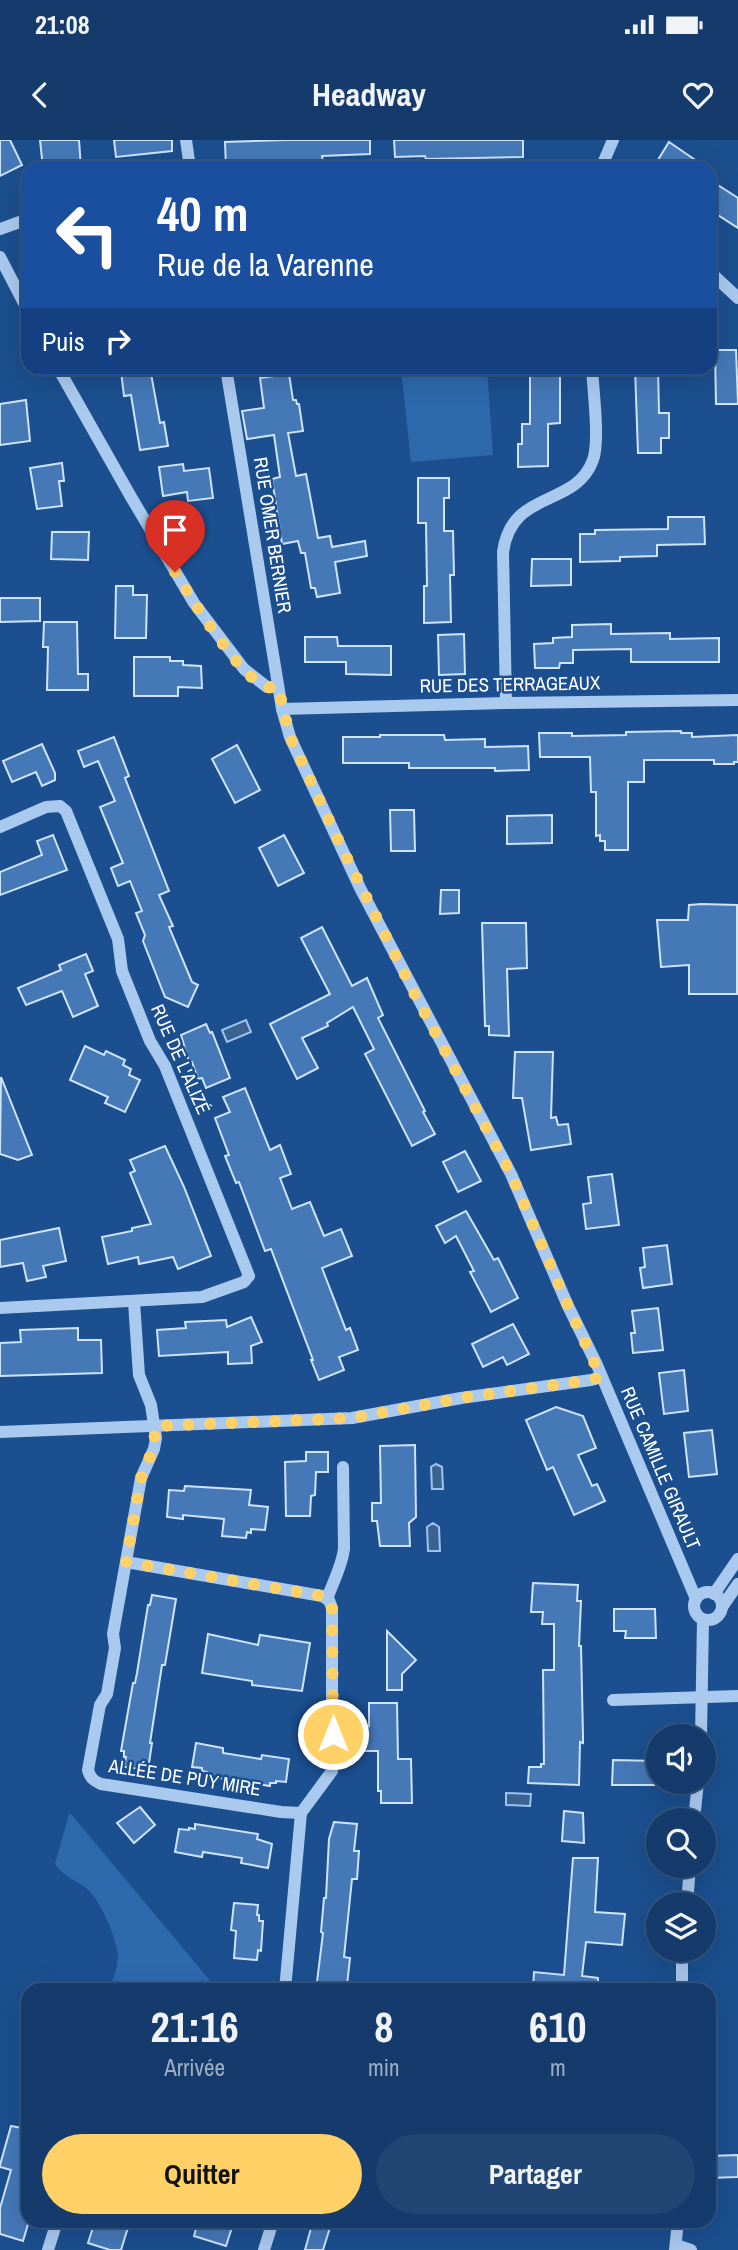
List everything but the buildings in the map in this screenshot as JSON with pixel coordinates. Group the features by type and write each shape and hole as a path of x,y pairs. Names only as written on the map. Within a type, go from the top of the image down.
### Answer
{"street":[{"path":"186,140 189,161"},
{"path":"604,161 613,140"},
{"path":"0,229 21,222"},
{"path":"0,257 21,298"},
{"path":"717,278 738,298"},
{"path":"62,375 194,603 244,669 267,687 278,687"},
{"name":"RUE OMER BERNIER","path":"227,375 282,709"},
{"path":"506,703 505,540 516,520 525,511 564,492 577,484 587,473 594,457 596,441 592,375"},
{"name":"RUE DES TERRAGEAUX","path":"282,709 738,700"},
{"name":"RUE CAMILLE GIRAULT","path":"282,709 290,737 360,888 511,1174 696,1599 695,1610 703,1619 702,1724"},
{"name":"RUE DE L'ALIZÉ","path":"0,827 46,807 60,806 66,811 118,939 122,971 150,1041 165,1066 249,1276 244,1282 207,1296 0,1308"},
{"path":"134,1302 139,1375 156,1426"},
{"path":"0,1432 352,1418 601,1377"},
{"name":"ALLÉE DE PUY MIRE","path":"156,1426 153,1449 141,1478 113,1634 115,1647 107,1694 100,1705 89,1775 93,1781 101,1784 300,1813"},
{"path":"327,1599 335,1574 343,1561 343,1467"},
{"path":"714,1594 738,1559"},
{"path":"126,1562 322,1596 332,1608 332,1772 300,1813 286,1983"},
{"path":"703,1619 716,1618 738,1584"},
{"path":"696,1599 704,1593 714,1594 719,1597 722,1606"},
{"path":"613,1700 738,1696"},
{"path":"682,1962 682,1983"},
{"path":"48,2250 55,2228"},
{"path":"264,2250 271,2228"},
{"path":"677,2228 675,2248 691,2250"}],"shaded area":[{"path":"402,375 487,375 493,455 411,462"},
{"path":"246,1020 251,1032 227,1042 222,1030"},
{"path":"436,1464 442,1467 443,1489 432,1489 431,1467"},
{"path":"433,1523 439,1527 440,1551 428,1551 427,1527"},
{"path":"506,1793 531,1794 530,1806 506,1805"},
{"path":"71,1814 212,1983 111,1983 118,1958 107,1920 91,1893 55,1864"}],"route":[{"path":"175,572 218,638 244,669 267,687 278,687 290,737 360,888 511,1174 601,1377 352,1418 156,1426 153,1449 141,1478 126,1562 322,1596 329,1600 332,1608 333,1734"}]}
